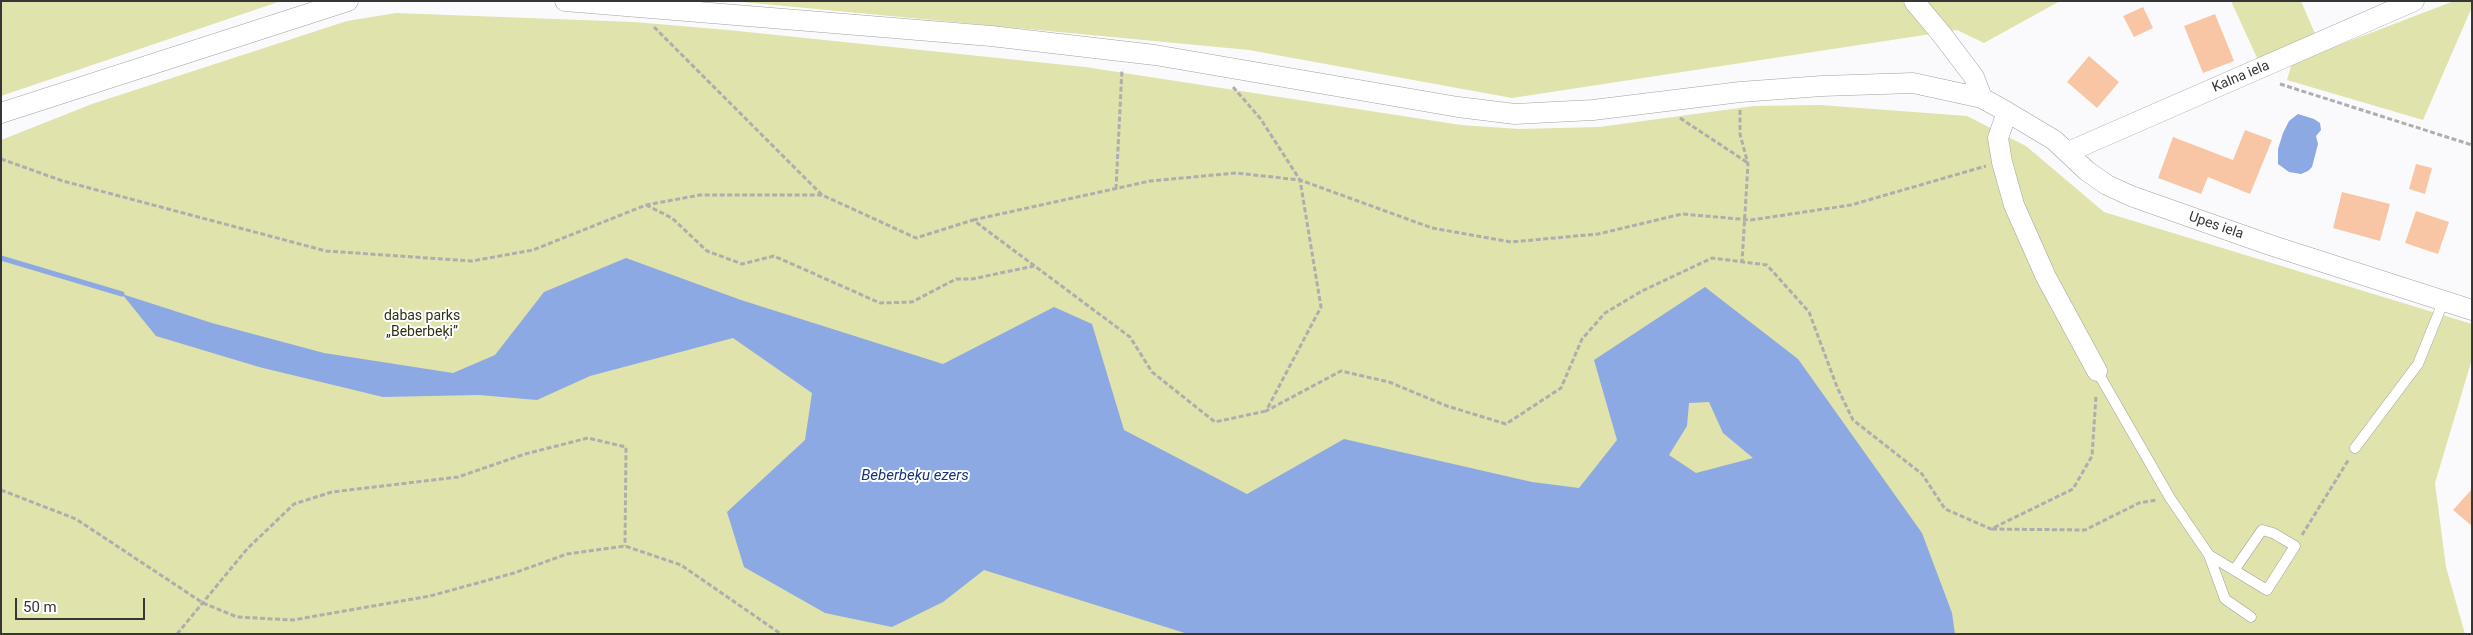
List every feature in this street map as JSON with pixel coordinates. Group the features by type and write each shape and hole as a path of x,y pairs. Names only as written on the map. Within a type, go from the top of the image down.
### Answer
{"street":[{"path":"1,113 348,1"},
{"name":"Upes iela","path":"565,1 991,36 1123,51 1458,107 1515,114 1593,110 1740,92 1822,86 1913,83 1982,98 2038,129 2068,152 2087,171 2107,185 2131,196 2270,245 2472,310"},
{"path":"1914,1 1974,77 1982,98"},
{"name":"Kalna iela","path":"2068,152 2414,1"},
{"path":"2008,112 1998,138 2002,162 2014,205 2046,277 2097,371"}],"lane":[{"path":"2356,448 2418,364 2444,300"},
{"path":"2097,371 2170,498 2209,555 2225,599 2251,617"},
{"path":"2209,555 2267,590 2295,546 2273,533 2262,530 2235,569"}],"path":[{"path":"634,6 822,195 916,238 973,220 1150,181 1236,173 1300,180 1432,228 1511,242 1598,234 1682,214 1745,219 1851,205 2002,162"},
{"path":"1116,189 1123,51"},
{"path":"1216,67 1260,118 1300,180 1321,307 1266,411"},
{"name":"Kalna iela","path":"2280,84 2472,145"},
{"path":"1740,92 1740,134 1748,164 1742,262"},
{"path":"1657,102 1748,164"},
{"path":"1,159 63,181 326,251 472,261 534,250 646,205 700,195 822,195"},
{"path":"646,205 672,218 707,250 742,264 774,256 880,303 912,302 956,280 972,279 1035,266"},
{"path":"973,220 1130,337 1152,372 1215,422 1266,411 1341,371 1389,382 1447,406 1506,424 1561,388 1582,339 1605,313 1642,291 1712,258 1767,265 1809,312 1837,387 1853,420 1922,474 1946,509 1991,529 2085,530 2138,503 2170,498"},
{"path":"1991,529 2073,489 2092,456 2097,371"},
{"path":"177,634 248,549 294,504 332,492 458,477 525,454 588,438 626,447 625,546"},
{"path":"2295,546 2356,448"},
{"path":"1,490 76,519 203,603 237,617 293,620 430,596 514,573 567,554 625,546 681,565 781,634"}],"green space":[{"path":"1,1 281,1 1,96"},
{"path":"732,1 2060,1 1984,43 1957,30 1512,98 1249,50"},
{"path":"2231,1 2301,1 2316,36 2258,60"},
{"path":"2454,1 2472,1 2472,7 2423,120 2287,80 2292,63"},
{"name":"dabas parks „Beberbeķi”","path":"396,13 634,22 728,30 1085,67 1461,125 1519,129 1599,127 1754,106 1820,105 1967,116 2026,146 2104,212 2472,324 2472,359 2435,483 2446,567 2465,634 1,634 1,140 92,104 347,21"}],"water":[{"path":"2298,114 2320,123 2321,130 2316,136 2318,144 2312,167 2301,174 2289,172 2278,164 2278,149 2283,133 2289,121"},
{"name":"Beberbeķu ezers","path":"626,258 741,300 943,364 1054,307 1092,324 1124,430 1247,494 1344,439 1532,482 1579,488 1617,440 1594,360 1705,287 1798,359 1922,533 1952,613 1955,634 1188,634 984,570 943,602 892,627 825,613 744,567 727,512 805,440 812,393 733,338 590,376 537,400 479,395 383,397 259,367 156,336 122,294 212,323 324,353 453,373 495,355 544,292","holes":["1709,402 1723,433 1753,458 1696,473 1669,455 1687,426 1689,403"]}],"building":[{"path":"2143,7 2153,28 2134,37 2123,16"},
{"path":"2215,14 2234,61 2203,73 2184,26"},
{"path":"2089,56 2119,82 2097,108 2067,82"},
{"path":"2245,130 2272,140 2250,194 2208,177 2201,194 2158,178 2173,137 2233,160"},
{"path":"2416,164 2432,168 2425,194 2409,189"},
{"path":"2342,192 2390,204 2380,241 2333,228"},
{"path":"2416,211 2449,222 2438,254 2405,243"},
{"path":"2472,489 2472,526 2453,510"}],"waterway":[{"path":"1,258 122,294"}]}
